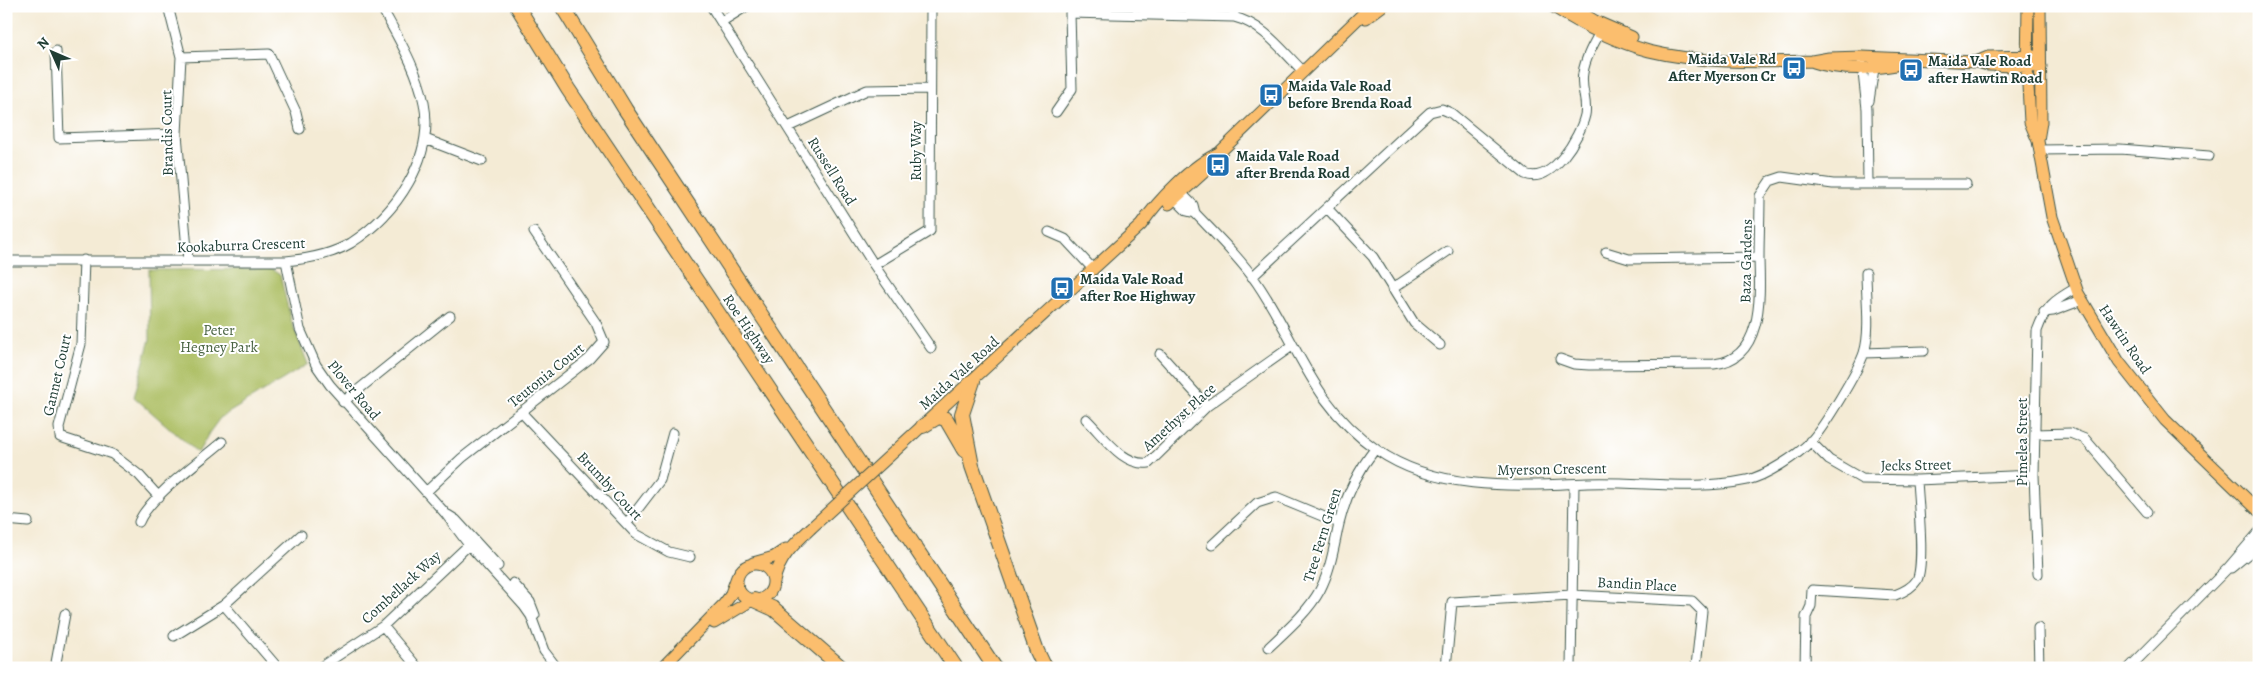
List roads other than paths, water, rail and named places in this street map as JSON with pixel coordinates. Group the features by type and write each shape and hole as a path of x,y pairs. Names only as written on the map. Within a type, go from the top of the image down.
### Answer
{"highway":[{"name":"Roe Highway","path":"517,6 568,89 956,668"},
{"name":"Roe Highway","path":"562,6 625,109 995,668"},
{"path":"568,6 625,109"},
{"path":"973,381 962,414 972,466 1037,651 1045,668"},
{"path":"923,426 938,418 946,419 972,466"},
{"path":"753,600 774,609 842,668"}],"main road":[{"name":"Maida Vale Road","path":"773,584 780,562 796,542 1141,225 1175,193 1205,160 1220,153 1371,6"},
{"name":"Maida Vale Road","path":"1332,46 1382,6"},
{"path":"1552,6 1650,51 1712,61 1812,61 1829,58 1875,63 1913,61 1976,62 1988,57 2041,62"},
{"path":"1570,6 1602,29"},
{"name":"Hawtin Road","path":"2028,6 2027,62 2030,122 2039,146 2052,216 2076,288 2119,362 2165,420 2259,511"},
{"name":"Hawtin Road","path":"2039,146 2041,122 2040,6"},
{"name":"Maida Vale Road","path":"750,564 774,557 796,542"},
{"path":"662,668 721,617 753,600 768,595 773,579 768,568 756,563 750,564 739,571 730,596 678,653"},
{"path":"737,577 738,590 742,595 753,600"}],"street":[{"name":"Brandis Court","path":"168,6 181,57 177,134 188,261"},
{"name":"Kookaburra Crescent","path":"6,261 286,261 307,259 350,244 384,217 410,181 425,139 424,104 413,67 381,6"},
{"name":"Russell Road","path":"711,6 874,265 931,348"},
{"path":"721,22 746,6"},
{"name":"Ruby Way","path":"874,265 930,231 931,6"},
{"path":"1234,6 1234,17"},
{"path":"1056,112 1072,89 1070,13 1234,17 1250,22 1269,36 1304,72"},
{"path":"1252,277 1430,112 1435,110 1442,109 1451,113 1525,174 1536,176 1549,171 1570,148 1579,134 1586,104 1582,90 1583,73 1602,29"},
{"path":"56,51 59,138 177,134"},
{"path":"181,57 269,54 296,112 300,129"},
{"path":"1862,62 1867,109 1868,183"},
{"path":"1867,109 1875,63"},
{"path":"788,127 867,90 930,89"},
{"path":"425,139 482,160"},
{"path":"2039,146 2120,149 2209,156"},
{"name":"Baza Gardens","path":"1560,359 1574,364 1589,365 1714,364 1730,361 1747,346 1758,314 1760,196 1770,181 1791,177 1833,184 1966,184"},
{"name":"Myerson Crescent","path":"1175,193 1193,205 1195,213 1252,277 1312,382 1331,409 1375,449 1393,461 1445,479 1509,486 1620,482 1716,485 1750,480 1778,466 1810,441 1843,393 1864,353 1866,337 1866,273"},
{"path":"1327,208 1374,257 1414,323 1440,345"},
{"name":"Teutonia Court","path":"426,492 462,458 589,359 604,342 596,323 534,232"},
{"path":"1049,232 1065,239 1093,269"},
{"path":"1392,289 1448,251"},
{"path":"1606,252 1629,259 1759,257"},
{"name":"Gannet Court","path":"84,260 81,344 59,427 60,437 112,454 139,475 159,497"},
{"name":"Plover Road","path":"286,261 300,329 316,366 343,402 471,542 524,606 531,616 544,651 557,668"},
{"path":"2044,312 2050,304 2076,288"},
{"path":"2044,312 2053,311 2082,300"},
{"name":"Pimelea Street","path":"2038,574 2034,475 2037,331 2044,312"},
{"path":"343,402 450,316"},
{"name":"Amethyst Place","path":"1086,419 1127,459 1142,464 1149,462 1207,406 1292,346"},
{"path":"1864,353 1924,351"},
{"path":"1160,354 1207,406"},
{"name":"Brumby Court","path":"522,413 636,534 669,552 690,557"},
{"path":"627,523 660,480 673,433"},
{"path":"2035,434 2070,433 2085,439 2147,512"},
{"name":"Jecks Street","path":"1810,441 1828,460 1862,479 1917,480 2034,475"},
{"path":"139,522 142,515 159,497 222,442"},
{"name":"Tree Fern Green","path":"1269,647 1303,612 1320,590 1331,560 1339,523 1355,477 1375,449"},
{"path":"1805,668 1806,617 1811,606 1812,590 1895,595 1906,591 1916,581 1920,566 1917,480"},
{"path":"1571,668 1574,484"},
{"path":"1212,545 1257,504 1276,497 1339,523"},
{"path":"6,520 28,522"},
{"path":"2129,668 2228,568 2259,532"},
{"path":"174,636 224,604 301,535"},
{"name":"Plover Road","path":"471,542 530,602 547,645 564,668"},
{"name":"Combellack Way","path":"319,668 383,626 471,542"},
{"path":"2228,568 2234,568 2259,545"},
{"path":"1446,668 1452,602 1572,595"},
{"name":"Bandin Place","path":"1572,595 1692,601 1702,611 1696,666"},
{"path":"224,604 278,668"},
{"path":"55,668 66,614"},
{"path":"383,626 418,668"},
{"path":"2038,628 2039,668"}],"place":[{"name":"Maida Vale Rd After Myerson Cr","path":"1794,68"},
{"name":"Maida Vale Road after Hawtin Road","path":"1911,70"},
{"name":"Maida Vale Road before Brenda Road","path":"1271,95"},
{"name":"Maida Vale Road after Brenda Road","path":"1218,165"},
{"name":"Maida Vale Road after Roe Highway","path":"1062,288"}],"park label":[{"name":"Peter Hegney Park","path":"219,338"}]}
